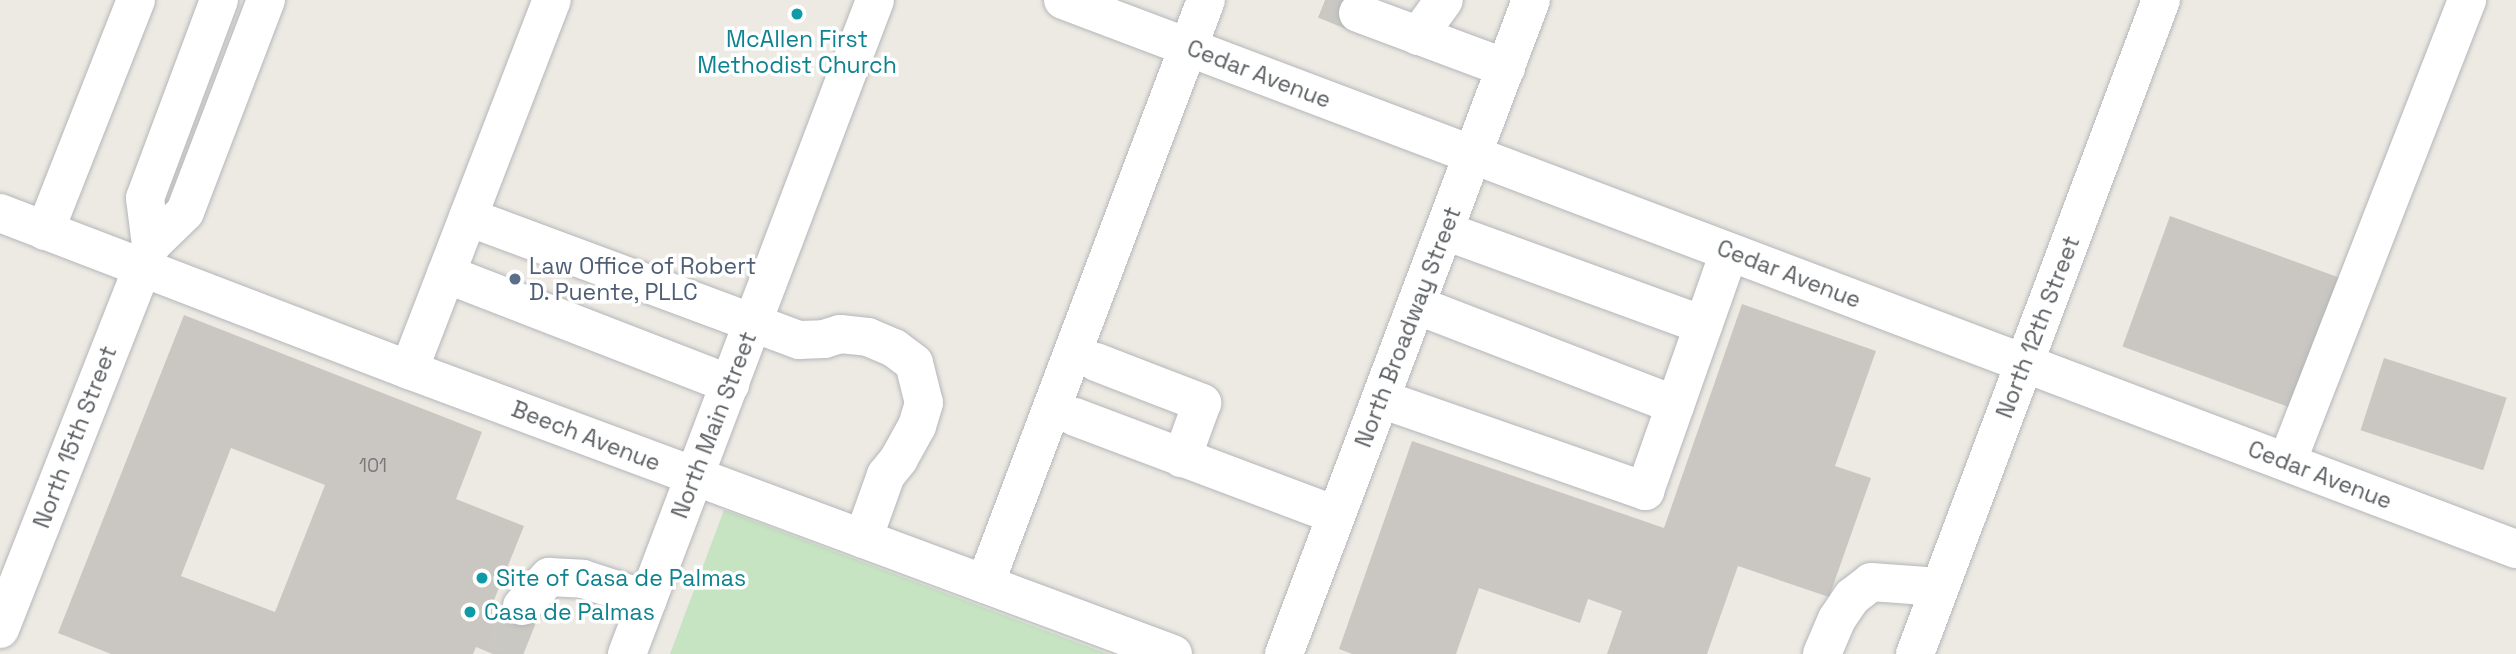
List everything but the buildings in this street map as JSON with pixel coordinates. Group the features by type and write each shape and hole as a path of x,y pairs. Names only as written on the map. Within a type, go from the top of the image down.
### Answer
{"street":[{"path":"45,231 136,0"},
{"name":"North 15th Street","path":"146,257 145,198 219,0"},
{"name":"North 15th Street","path":"0,637 146,257 186,212 266,0"},
{"path":"409,370 552,0"},
{"name":"North Main Street","path":"627,654 875,0"},
{"name":"Cedar Avenue","path":"1063,0 2516,549"},
{"path":"985,584 1206,0"},
{"path":"1418,36 1444,0"},
{"name":"North Broadway Street","path":"1284,654 1531,0"},
{"name":"North 12th Street","path":"1915,654 2161,0"},
{"path":"2287,462 2467,0"},
{"path":"1358,13 1506,68"},
{"name":"Beech Avenue","path":"0,213 45,231 146,257 409,370 1173,654"},
{"path":"468,217 799,340 824,339 840,334 869,337 894,348 914,363 924,403 917,426 899,459 886,475 863,539"},
{"path":"1445,231 1703,325"},
{"path":"1381,399 1645,491 1729,251"},
{"path":"446,274 730,384"},
{"path":"1416,305 1675,405"},
{"path":"1096,362 1202,403 1181,458"},
{"path":"1075,417 1336,515"},
{"path":"522,606 549,577 583,579 648,600"},
{"path":"1822,654 1837,619 1852,597 1871,582 1940,587"}],"green space":[{"path":"724,510 1108,654 670,654"}],"tunnel":[{"path":"1325,0 1358,13"},
{"path":"503,654 522,606"}],"place":[{"name":"McAllen First Methodist Church","path":"797,14"},
{"name":"Law Office of Robert D. Puente, PLLC","path":"515,279"},
{"name":"Site of Casa de Palmas","path":"482,578"},
{"name":"Casa de Palmas","path":"470,612"}]}
